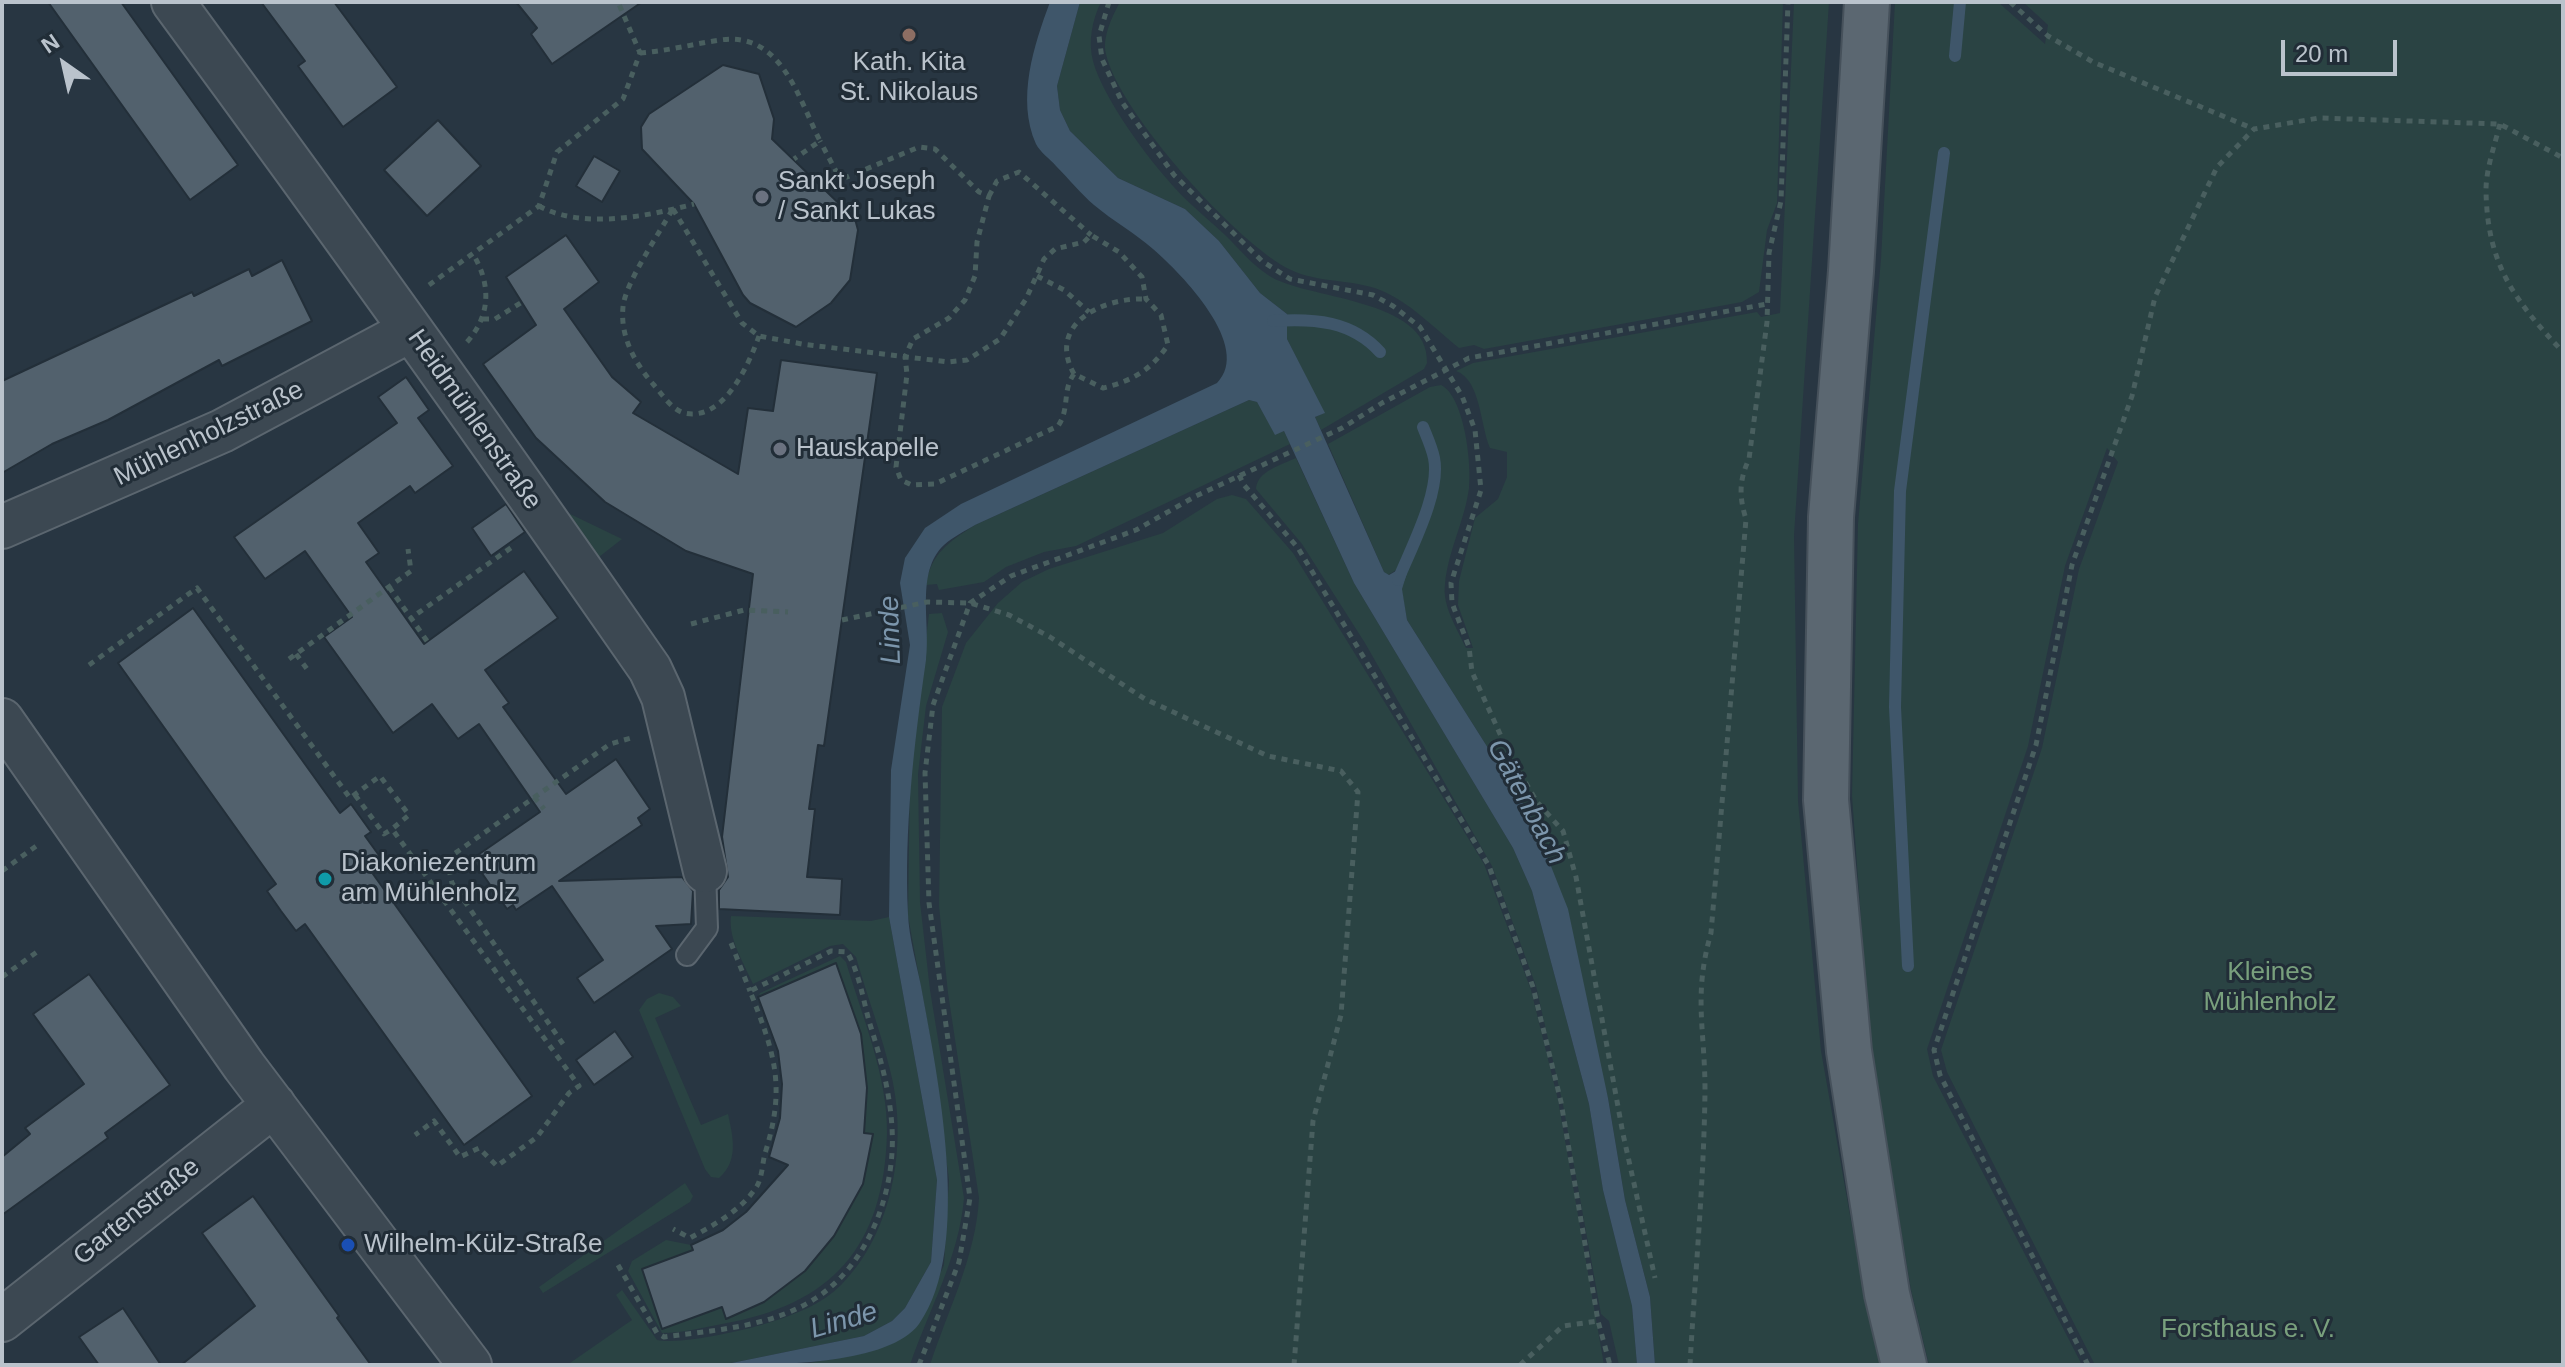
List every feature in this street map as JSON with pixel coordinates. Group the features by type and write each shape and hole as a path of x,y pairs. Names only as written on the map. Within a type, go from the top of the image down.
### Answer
{"main road":[{"path":"1867,2 1851,271 1831,517 1826,800 1849,1051 1887,1294 1904,1365"}],"street":[{"name":"Heidmühlenstraße","path":"173,2 404,319 434,366 650,669 663,697 705,871"},
{"name":"Mühlenholzstraße","path":"2,527 222,431 404,319"},
{"path":"2,720 274,1105 470,1365"},
{"name":"Gartenstraße","path":"2,1320 274,1105"}],"lane":[{"path":"687,955 707,928 705,871"}],"path":[{"path":"404,319 473,254 539,206 557,152 623,99 640,53 618,2"},
{"path":"1109,2 1099,36 1102,59 1122,102 1174,175 1233,236 1290,279 1373,295 1420,327 1446,368 1475,430 1481,490 1451,583 1452,603 1469,647 1472,672 1510,756 1537,802 1563,831 1570,854 1655,1278"},
{"path":"1690,1365 1705,1088 1698,1006 1700,971 1711,933 1746,519 1740,500 1742,475 1749,459 1767,304 1769,253 1781,201 1788,2"},
{"path":"2010,2 2048,36 2093,62 2254,129 2319,118 2500,124 2563,158"},
{"path":"640,53 721,40 745,39 764,46 782,63 837,173 847,177 919,147 935,149 979,192 989,196"},
{"path":"2500,124 2486,188 2494,257 2525,311 2563,352"},
{"path":"2088,1365 1940,1075 1934,1050 2036,745 2072,565 2132,396 2155,297 2217,167 2254,129"},
{"path":"794,159 820,141"},
{"path":"1074,374 1068,382 1066,414 1058,426 935,484 912,485 901,480 896,467 907,374 905,357 913,339 949,318 965,300 975,276 977,242 989,196 997,181 1019,172 1091,235 1119,252 1142,277 1146,299 1161,315 1168,345 1154,364 1127,382 1103,388 1074,374 1066,360 1065,342 1089,312 1110,301 1146,299"},
{"path":"539,206 574,217 614,218 694,204"},
{"path":"673,209 734,312 759,336 948,362 967,360 986,351 1000,339 1044,259 1055,249 1084,242 1091,235"},
{"path":"673,209 632,280 623,303 622,321 636,365 674,408 684,413 708,411 739,380 759,336"},
{"path":"434,366 468,341 483,319 485,278 473,254"},
{"path":"1037,276 1064,290 1089,312"},
{"path":"483,319 495,319 522,302"},
{"path":"919,1365 959,1262 970,1198 932,934 925,773 933,705 970,603 1011,576 1136,530 1239,475 1326,436 1469,358 1767,304"},
{"path":"1239,475 1298,548 1489,866 1533,987 1561,1102 1598,1321 1610,1365"},
{"path":"411,618 547,522"},
{"path":"289,659 411,571 408,549"},
{"path":"389,587 427,641"},
{"path":"89,665 197,588 350,798 380,776 409,815 384,834 355,795"},
{"path":"842,620 927,602 970,603 1009,615 1050,637 1145,699 1268,756 1341,771 1358,792 1341,1015 1313,1121 1294,1365"},
{"path":"691,624 744,610 788,612"},
{"path":"296,654 307,669"},
{"path":"563,1044 448,873 454,854 610,744 671,729"},
{"path":"534,797 544,809"},
{"path":"392,829 579,1086 569,1093 537,1137 497,1166 479,1148 460,1157 434,1121 415,1135"},
{"path":"673,1229 690,1238 720,1221 757,1186 776,1119 779,1086 773,1051 728,934 723,929 707,928"},
{"path":"618,1265 660,1336 693,1333 750,1324 791,1312 816,1299 855,1261 875,1226 887,1183 893,1131 886,1076 851,959 847,952 831,951 750,991"},
{"path":"2,977 37,952"},
{"path":"1520,1365 1563,1326 1598,1321"}],"green space":[{"path":"1080,2 1101,2 1091,39 1098,75 1124,123 1173,186 1268,275 1285,283 1388,313 1408,325 1423,341 1427,363 1424,369 1321,430 1315,417 1324,413 1287,339 1287,314 1260,293 1219,241 1185,209 1118,178 1070,131 1060,110 1057,86"},
{"path":"1120,2 1783,2 1777,203 1767,230 1759,292 1742,302 1484,349 1474,345 1459,348 1391,295 1358,284 1312,277 1291,270 1242,234 1213,206 1156,141 1115,79 1105,41"},
{"path":"1794,2 1829,2 1794,535 1798,801 1821,1051 1866,1306 1880,1365 1655,1365 1650,1297 1625,1200 1608,1098 1531,816 1407,620 1398,569 1388,575 1384,572 1328,444 1430,387 1441,385 1449,392 1456,402 1465,431 1470,477 1467,500 1449,560 1445,592 1451,617 1466,648 1473,648 1458,605 1459,581 1475,518 1498,499 1507,477 1507,452 1490,448 1475,393 1464,376 1456,371 1473,363 1757,312 1761,317 1780,313"},
{"name":"Kleines Mühlenholz","path":"1895,2 1998,2 2045,44 2048,25 2023,2 2563,2 2563,1365 2095,1365 1947,1072 1941,1050 2042,748 2079,569 2118,462 2107,448 2065,566 2028,746 1927,1049 1933,1076 2082,1365 1929,1365 1911,1290 1870,1043 1852,796 1858,524 1881,259"},
{"path":"1249,400 1257,402 1275,434 1284,431 1290,444 1076,546 1044,552 1006,567 984,582 939,590 937,584 926,585 937,556 949,543 975,525"},
{"path":"1296,458 1354,583 1513,848 1532,891 1589,1104 1603,1190 1632,1306 1637,1365 1619,1365 1609,1321 1601,1314 1563,1105 1536,986 1492,866 1365,643 1302,544 1256,489 1265,473"},
{"path":"1232,495 1246,499 1293,553 1484,864 1531,990 1558,1100 1604,1365 930,1365 967,1262 979,1198 948,993 939,906 942,707 966,643 998,603 1022,582 1049,569 1163,533 1217,499"},
{"path":"566,512 622,539 599,557"},
{"path":"942,613 948,632 926,706 918,774 920,902 930,990 964,1198 961,1220 950,1262 910,1365 799,1365 869,1352 902,1337 918,1324 944,1265 949,1180 930,1037 908,916 910,773 929,614"},
{"path":"731,916 871,921 889,917 937,1180 931,1262 905,1308 892,1321 864,1336 722,1365 567,1365 632,1320 616,1295 622,1290 657,1340 697,1339 731,1333 808,1308 834,1292 859,1264 884,1214 896,1158 896,1101 887,1059 856,957 843,944 830,946 753,984 734,942"},
{"path":"840,956 846,962 873,1047 886,1112 884,1173 875,1208 862,1239 845,1264 822,1285 794,1302 761,1315 692,1330 662,1333 628,1271 632,1261 666,1240 691,1245 693,1250 642,1269 662,1329 722,1307 727,1319 764,1302 805,1271 834,1236 863,1184 873,1134 864,1133 867,1088 861,1034 758,997 760,993"},
{"path":"659,993 673,997 681,1006 655,1018 701,1125 728,1114 733,1140 732,1156 719,1178 711,1177 705,1169 639,1010 647,999"},
{"path":"685,1183 693,1196 690,1202 543,1293 539,1287"}],"water":[{"path":"1050,2 1080,2 1057,86 1060,110 1070,131 1118,178 1185,209 1219,241 1260,293 1287,314 1287,339 1325,413 1315,417 1384,572 1389,575 1403,567 1407,573 1402,589 1407,620 1531,816 1568,909 1608,1098 1625,1200 1650,1297 1655,1365 1637,1365 1632,1306 1603,1190 1589,1104 1532,891 1513,848 1354,583 1284,431 1275,435 1257,402 1249,400 975,525 944,545 935,556 927,584 927,646 911,787 907,882 910,932 935,1065 947,1159 945,1251 936,1291 919,1324 904,1338 882,1348 827,1360 722,1365 864,1336 892,1321 905,1308 931,1262 937,1180 889,917 891,770 910,645 900,583 905,558 925,528 961,504 1217,383 1226,368 1226,350 1220,331 1180,275 1153,249 1089,201 1036,144 1030,127 1027,91 1033,54"}],"building":[{"path":"48,2 121,2 238,165 190,200"},
{"path":"261,2 334,2 397,87 343,127 298,66 305,61"},
{"path":"516,2 642,2 552,64 531,34 537,28"},
{"name":"Sankt Joseph / Sankt Lukas","path":"723,65 759,74 774,119 772,139 855,219 858,230 850,280 831,303 796,327 750,303 743,295 694,204 642,149 641,127 649,114"},
{"path":"438,120 481,166 427,216 384,170"},
{"path":"594,156 620,171 602,202 576,186"},
{"path":"566,235 599,282 564,309 612,377 641,402 633,413 738,474 748,408 773,411 781,360 877,373 824,746 818,745 809,809 815,809 807,877 842,879 840,915 719,909 719,890 728,877 722,837 753,574 686,551 605,502 536,438 483,364 536,325 506,277"},
{"path":"282,260 312,321 222,366 219,360 108,420 52,444 2,473 2,381 192,292 194,296 249,269 252,276"},
{"path":"406,377 429,410 418,418 453,466 415,493 410,486 358,523 379,553 366,562 424,644 524,571 558,618 485,670 509,703 503,707 566,794 616,759 650,809 638,818 642,825 559,881 682,877 693,891 691,924 656,926 672,949 594,1003 577,978 603,960 552,886 516,910 513,905 507,909 472,859 540,812 479,724 458,739 432,704 393,733 324,637 352,617 305,551 265,579 234,537 397,423 378,397"},
{"path":"506,504 525,532 491,556 472,528"},
{"name":"Diakoniezentrum am Mühlenholz","path":"193,608 340,813 351,804 371,832 365,836 386,865 373,874 532,1096 464,1145 305,924 296,931 281,911 267,891 276,884 118,663"},
{"path":"836,963 861,1034 867,1088 864,1133 873,1134 863,1184 834,1236 805,1271 764,1302 726,1319 722,1307 662,1329 642,1269 693,1250 691,1245 723,1230 746,1212 788,1165 769,1157 780,1118 782,1084 778,1051 758,997"},
{"path":"89,974 170,1085 105,1133 108,1138 2,1215 2,1157 30,1134 25,1128 84,1084 33,1014"},
{"path":"615,1031 633,1057 594,1085 576,1060"},
{"path":"253,1196 371,1365 181,1365 255,1306 202,1233"},
{"path":"123,1308 161,1365 99,1365 79,1337"}],"waterway":[{"path":"1955,56 1960,2"},
{"path":"1908,966 1895,707 1900,491 1944,153"},
{"path":"1273,321 1317,321 1345,328 1380,352"},
{"path":"1398,580 1424,520 1433,487 1434,458 1423,427"}],"place":[{"name":"Kath. Kita St. Nikolaus","path":"909,35"},
{"name":"Sankt Joseph / Sankt Lukas","path":"762,197"},
{"name":"Hauskapelle","path":"780,449"},
{"name":"Diakoniezentrum am Mühlenholz","path":"325,879"},
{"name":"Wilhelm-Külz-Straße","path":"348,1245"}],"water label":[{"name":"Linde","path":"891,630"},
{"name":"Gätenbach","path":"1526,802"},
{"name":"Linde","path":"844,1321"}],"park label":[{"name":"Forsthaus e. V.","path":"2248,1330"}]}
